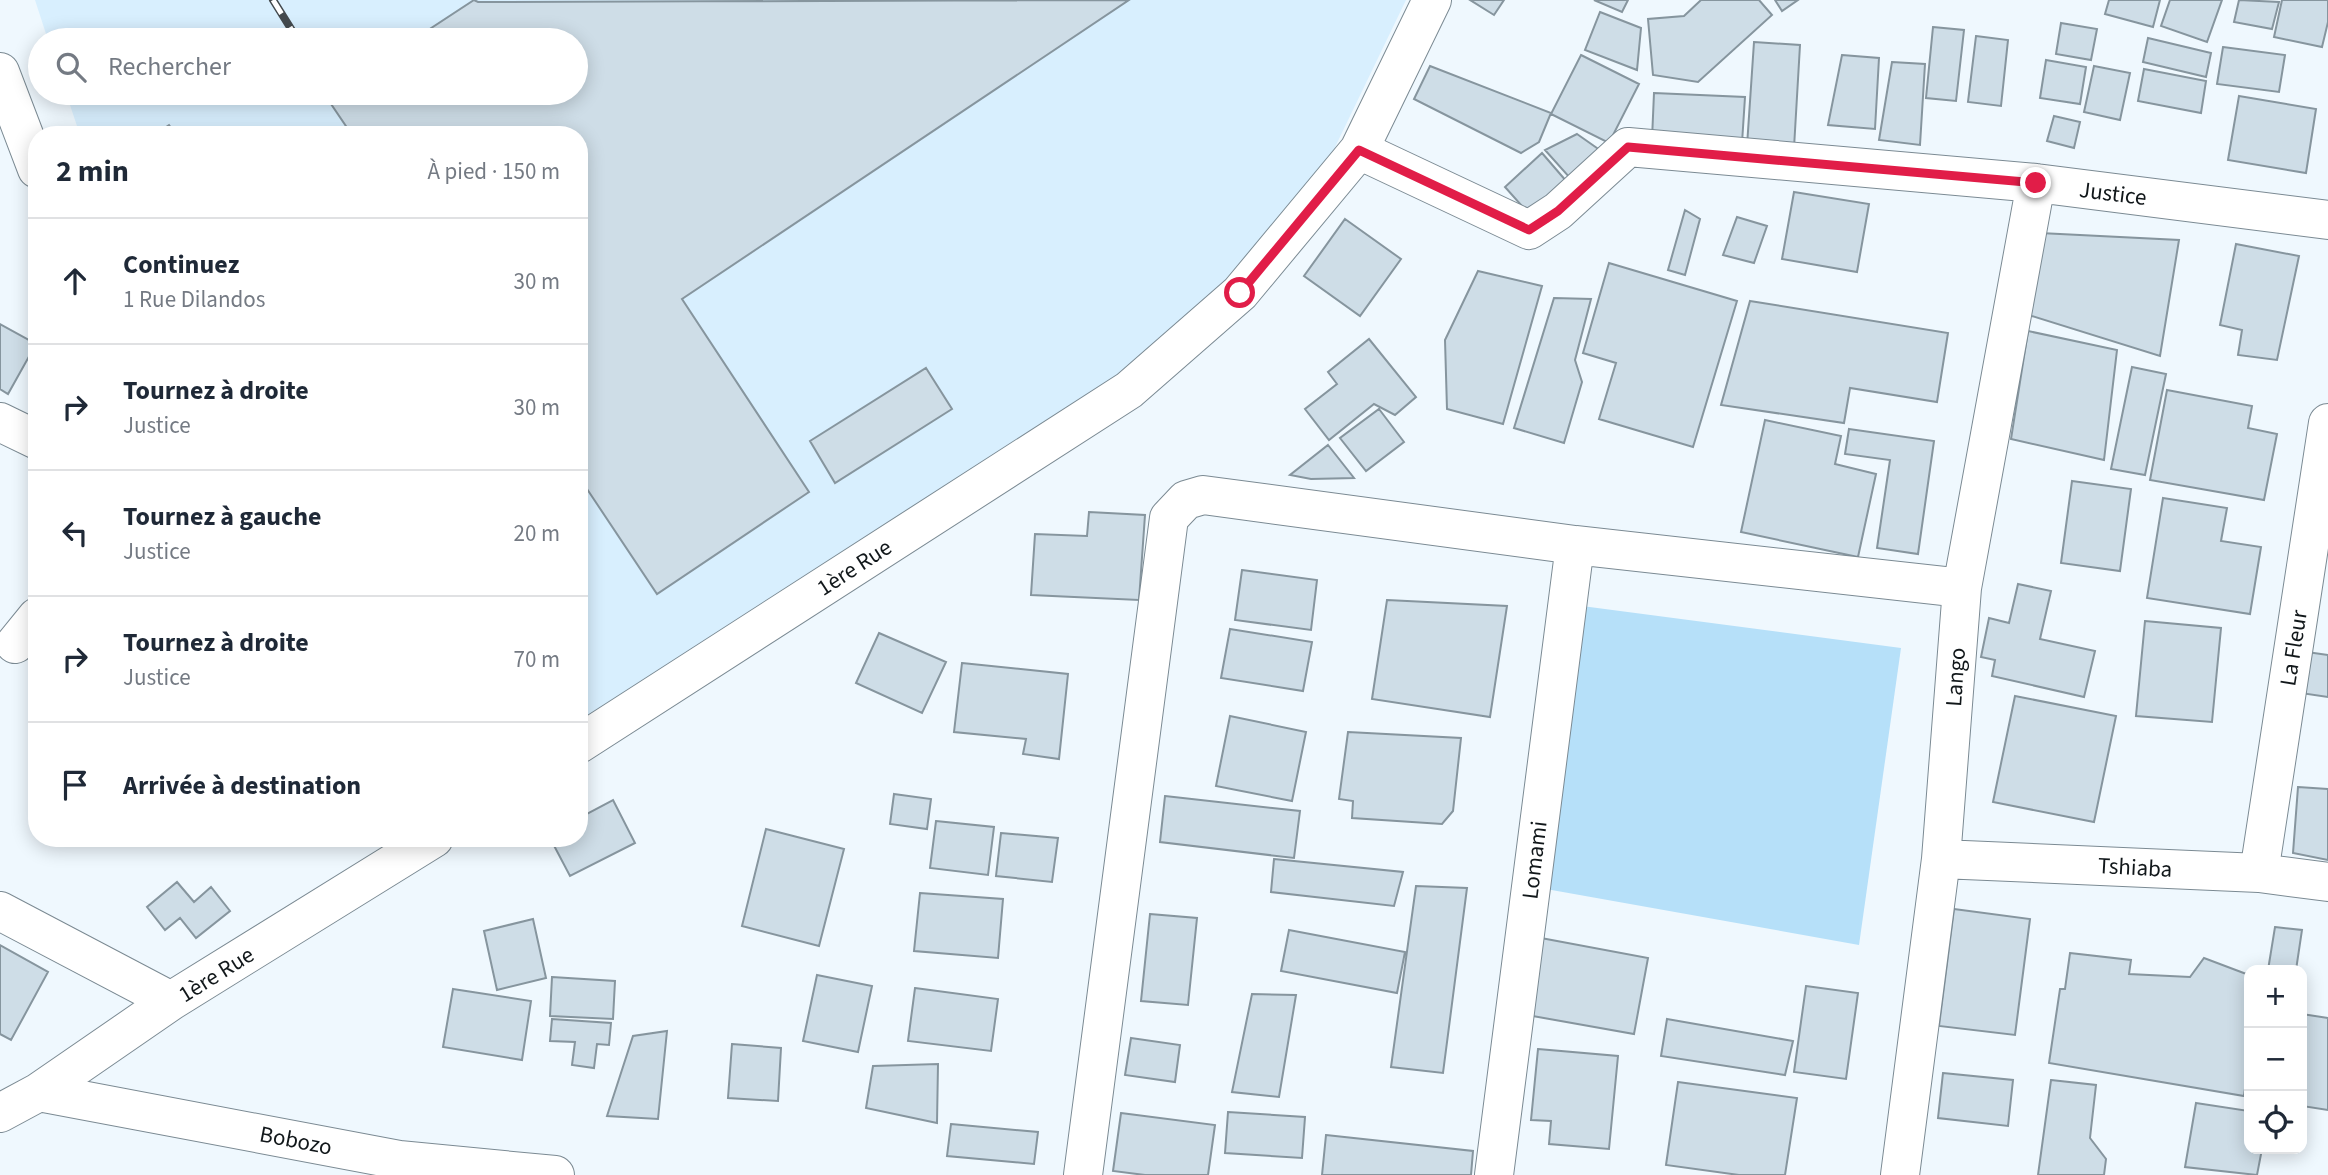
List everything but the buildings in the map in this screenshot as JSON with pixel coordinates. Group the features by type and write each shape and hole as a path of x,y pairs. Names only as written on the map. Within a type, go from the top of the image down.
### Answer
{"street":[{"name":"1ère Rue","path":"588,738 1129,390 1240,293 1359,150 1432,0"},
{"path":"0,72 28,145"},
{"name":"Justice","path":"1359,150 1529,230 1558,211 1628,147 2036,183 2328,220"},
{"name":"Lango","path":"1900,1175 1941,859 1962,588 2036,183"},
{"path":"0,422 28,436"},
{"name":"La Fleur","path":"2259,873 2328,424"},
{"path":"1083,1175 1169,518 1186,500 1203,495 1575,545 1962,588"},
{"name":"Lomami","path":"1494,1175 1575,545"},
{"name":"1ère Rue","path":"0,1112 38,1092 171,1001 410,847"},
{"name":"Tshiaba","path":"1941,859 2259,873 2328,882"},
{"path":"0,911 171,1001"},
{"name":"Bobozo","path":"38,1092 399,1160 555,1175"}],"shaded area":[{"path":"35,0 1406,0 1324,170 1144,374 588,743 588,126 77,126 70,105 588,105 588,28 44,28"},
{"path":"1582,606 1901,648 1859,945 1546,889"}],"railway":[{"path":"273,0 290,28"}],"route":[{"path":"1240,293 1359,150 1529,230 1558,211 1628,147 2036,183"}]}
